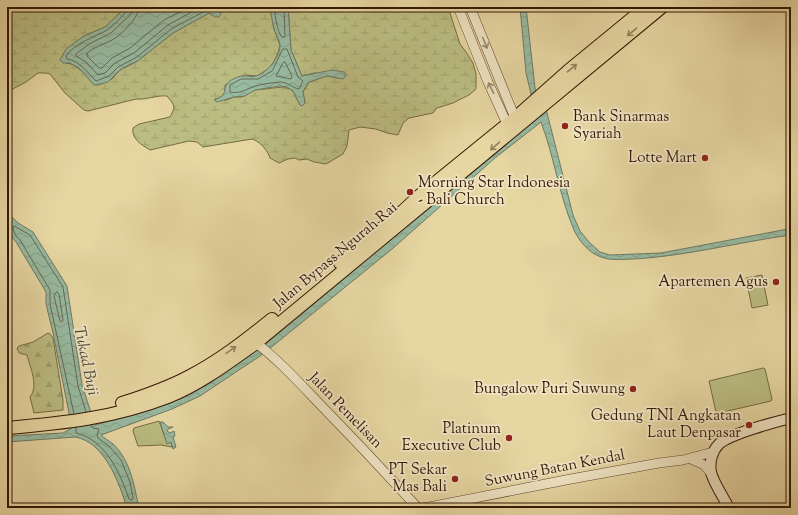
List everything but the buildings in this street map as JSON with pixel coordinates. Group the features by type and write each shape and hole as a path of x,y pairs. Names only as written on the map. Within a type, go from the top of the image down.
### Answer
{"highway":[{"name":"Jalan Bypass Ngurah Rai","path":"545,98 646,7"},
{"name":"Jalan Bypass Ngurah Rai","path":"455,173 489,151 545,98 662,7"},
{"name":"Jalan Bypass Ngurah Rai","path":"7,428 94,414 188,377 254,342 298,298 455,173 511,121 533,108"},
{"name":"Jalan Bypass Ngurah Rai","path":"7,420 62,420"}],"main road":[{"path":"729,508 711,473 713,452 720,444 730,438 791,418"}],"street":[{"path":"458,7 488,82 511,121"},
{"path":"470,7 511,121"},
{"name":"Jalan Pemelisan","path":"254,342 271,354 338,422 418,508"},
{"name":"Suwung Batan Kendal","path":"424,508 571,479 691,459 713,452"},
{"path":"691,459 704,465 711,473"}],"green space":[{"path":"7,7 126,7 105,27 84,36 64,52 66,63 78,68 94,84 112,79 120,70 136,62 173,33 209,13 212,15 219,9 219,7 270,7 274,29 280,45 271,67 257,76 245,75 225,85 223,95 215,99 227,100 234,97 242,97 255,90 283,87 293,91 300,105 305,103 303,92 309,82 327,76 338,78 345,76 314,73 302,76 291,50 288,7 448,7 460,44 473,63 476,74 476,89 469,95 453,103 437,108 433,113 409,118 403,123 398,135 376,129 360,127 349,130 347,146 343,154 326,164 307,159 299,160 295,158 279,163 270,158 263,147 252,139 203,147 197,142 189,141 150,150 135,138 133,128 139,124 170,117 174,106 167,96 136,99 88,111 84,110 65,93 50,74 46,73 38,73 26,82 7,92"},
{"path":"762,275 768,305 752,308 746,278"},
{"path":"48,333 53,338 63,400 63,410 34,413 30,397 33,393 34,387 32,371 27,355 19,353 17,348 33,342"},
{"path":"763,368 765,369 772,399 771,401 719,413 716,412 709,381"},
{"path":"159,421 167,443 171,442 172,447 161,445 138,446 133,431 134,428"}],"water":[{"path":"126,7 219,7 221,14 219,17 215,17 209,13 173,33 139,60 120,70 108,82 98,85 94,85 80,69 70,63 63,63 60,60 66,49 84,36 105,27"},
{"path":"270,7 288,7 291,50 302,76 332,70 344,72 346,76 343,79 327,76 309,82 303,91 305,103 302,106 300,105 293,91 287,87 280,86 255,90 245,96 234,97 217,102 214,100 223,95 229,82 240,76 256,76 264,72 278,55 280,44 272,20"},
{"path":"520,7 526,7 536,93 546,109 573,215 580,231 600,252 610,255 661,253 791,228 791,235 674,255 634,259 605,258 592,253 574,230 564,203 550,148 541,122 495,158 392,249 263,354 200,396 172,409 101,435 113,444 124,458 131,474 139,508 127,508 120,487 103,455 86,440 75,437 7,442 7,436 63,433 72,428 46,304 46,292 9,232 7,212 18,223 33,232 67,286 82,385 95,425 152,409 228,370 250,355 539,115 531,94 526,73"},
{"path":"160,422 163,422 168,427 173,427 167,431 170,433 174,431 175,436 173,437 176,447 173,449 171,442 167,444"}],"place":[{"name":"Bank Sinarmas Syariah","path":"565,126"},
{"name":"Lotte Mart","path":"705,158"},
{"name":"Morning Star Indonesia - Bali Church","path":"410,192"},
{"name":"Apartemen Agus","path":"776,282"},
{"name":"Bungalow Puri Suwung","path":"633,389"},
{"name":"Gedung TNI Angkatan Laut Denpasar","path":"749,425"},
{"name":"Platinum Executive Club","path":"509,438"},
{"name":"PT Sekar Mas Bali","path":"455,479"}],"water label":[{"name":"Tukad Buji","path":"85,361"}]}
